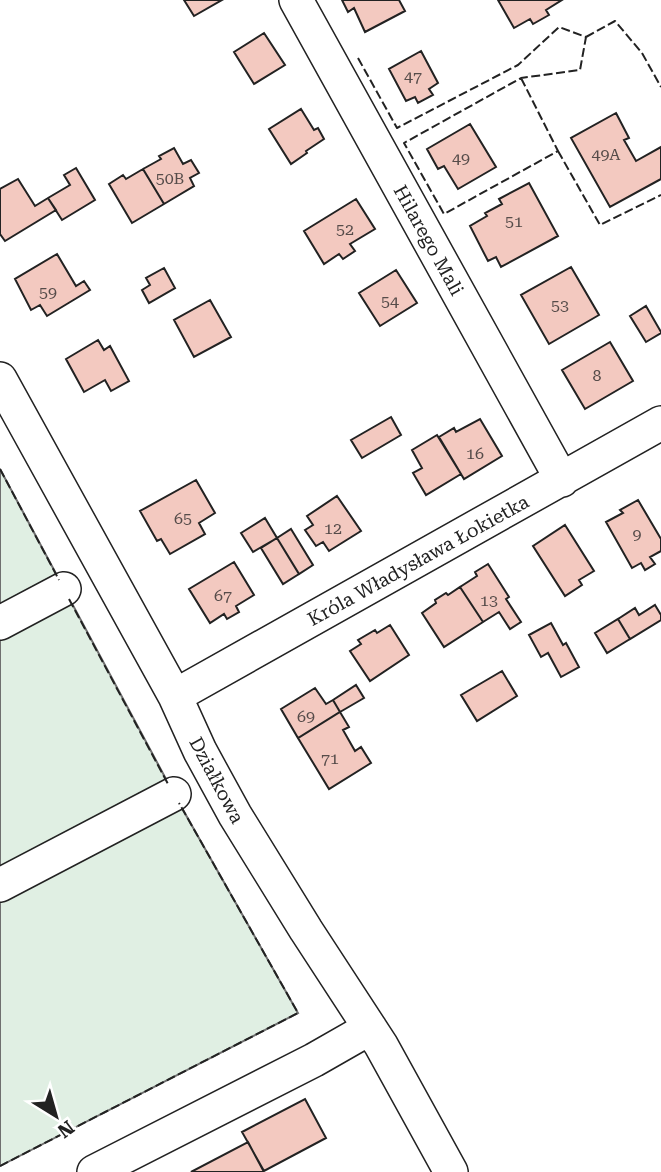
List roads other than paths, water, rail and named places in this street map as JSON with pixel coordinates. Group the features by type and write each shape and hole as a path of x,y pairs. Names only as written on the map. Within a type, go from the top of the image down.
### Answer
{"street":[{"name":"Hilarego Mali","path":"296,0 562,480"},
{"name":"Działkowa","path":"0,379 175,696 200,751 235,815 381,1045 451,1172"},
{"name":"Króla Władysława Łokietka","path":"175,696 661,424"},
{"path":"0,623 64,589"},
{"path":"0,885 174,794"},
{"path":"94,1172 314,1060 370,1028"}]}
